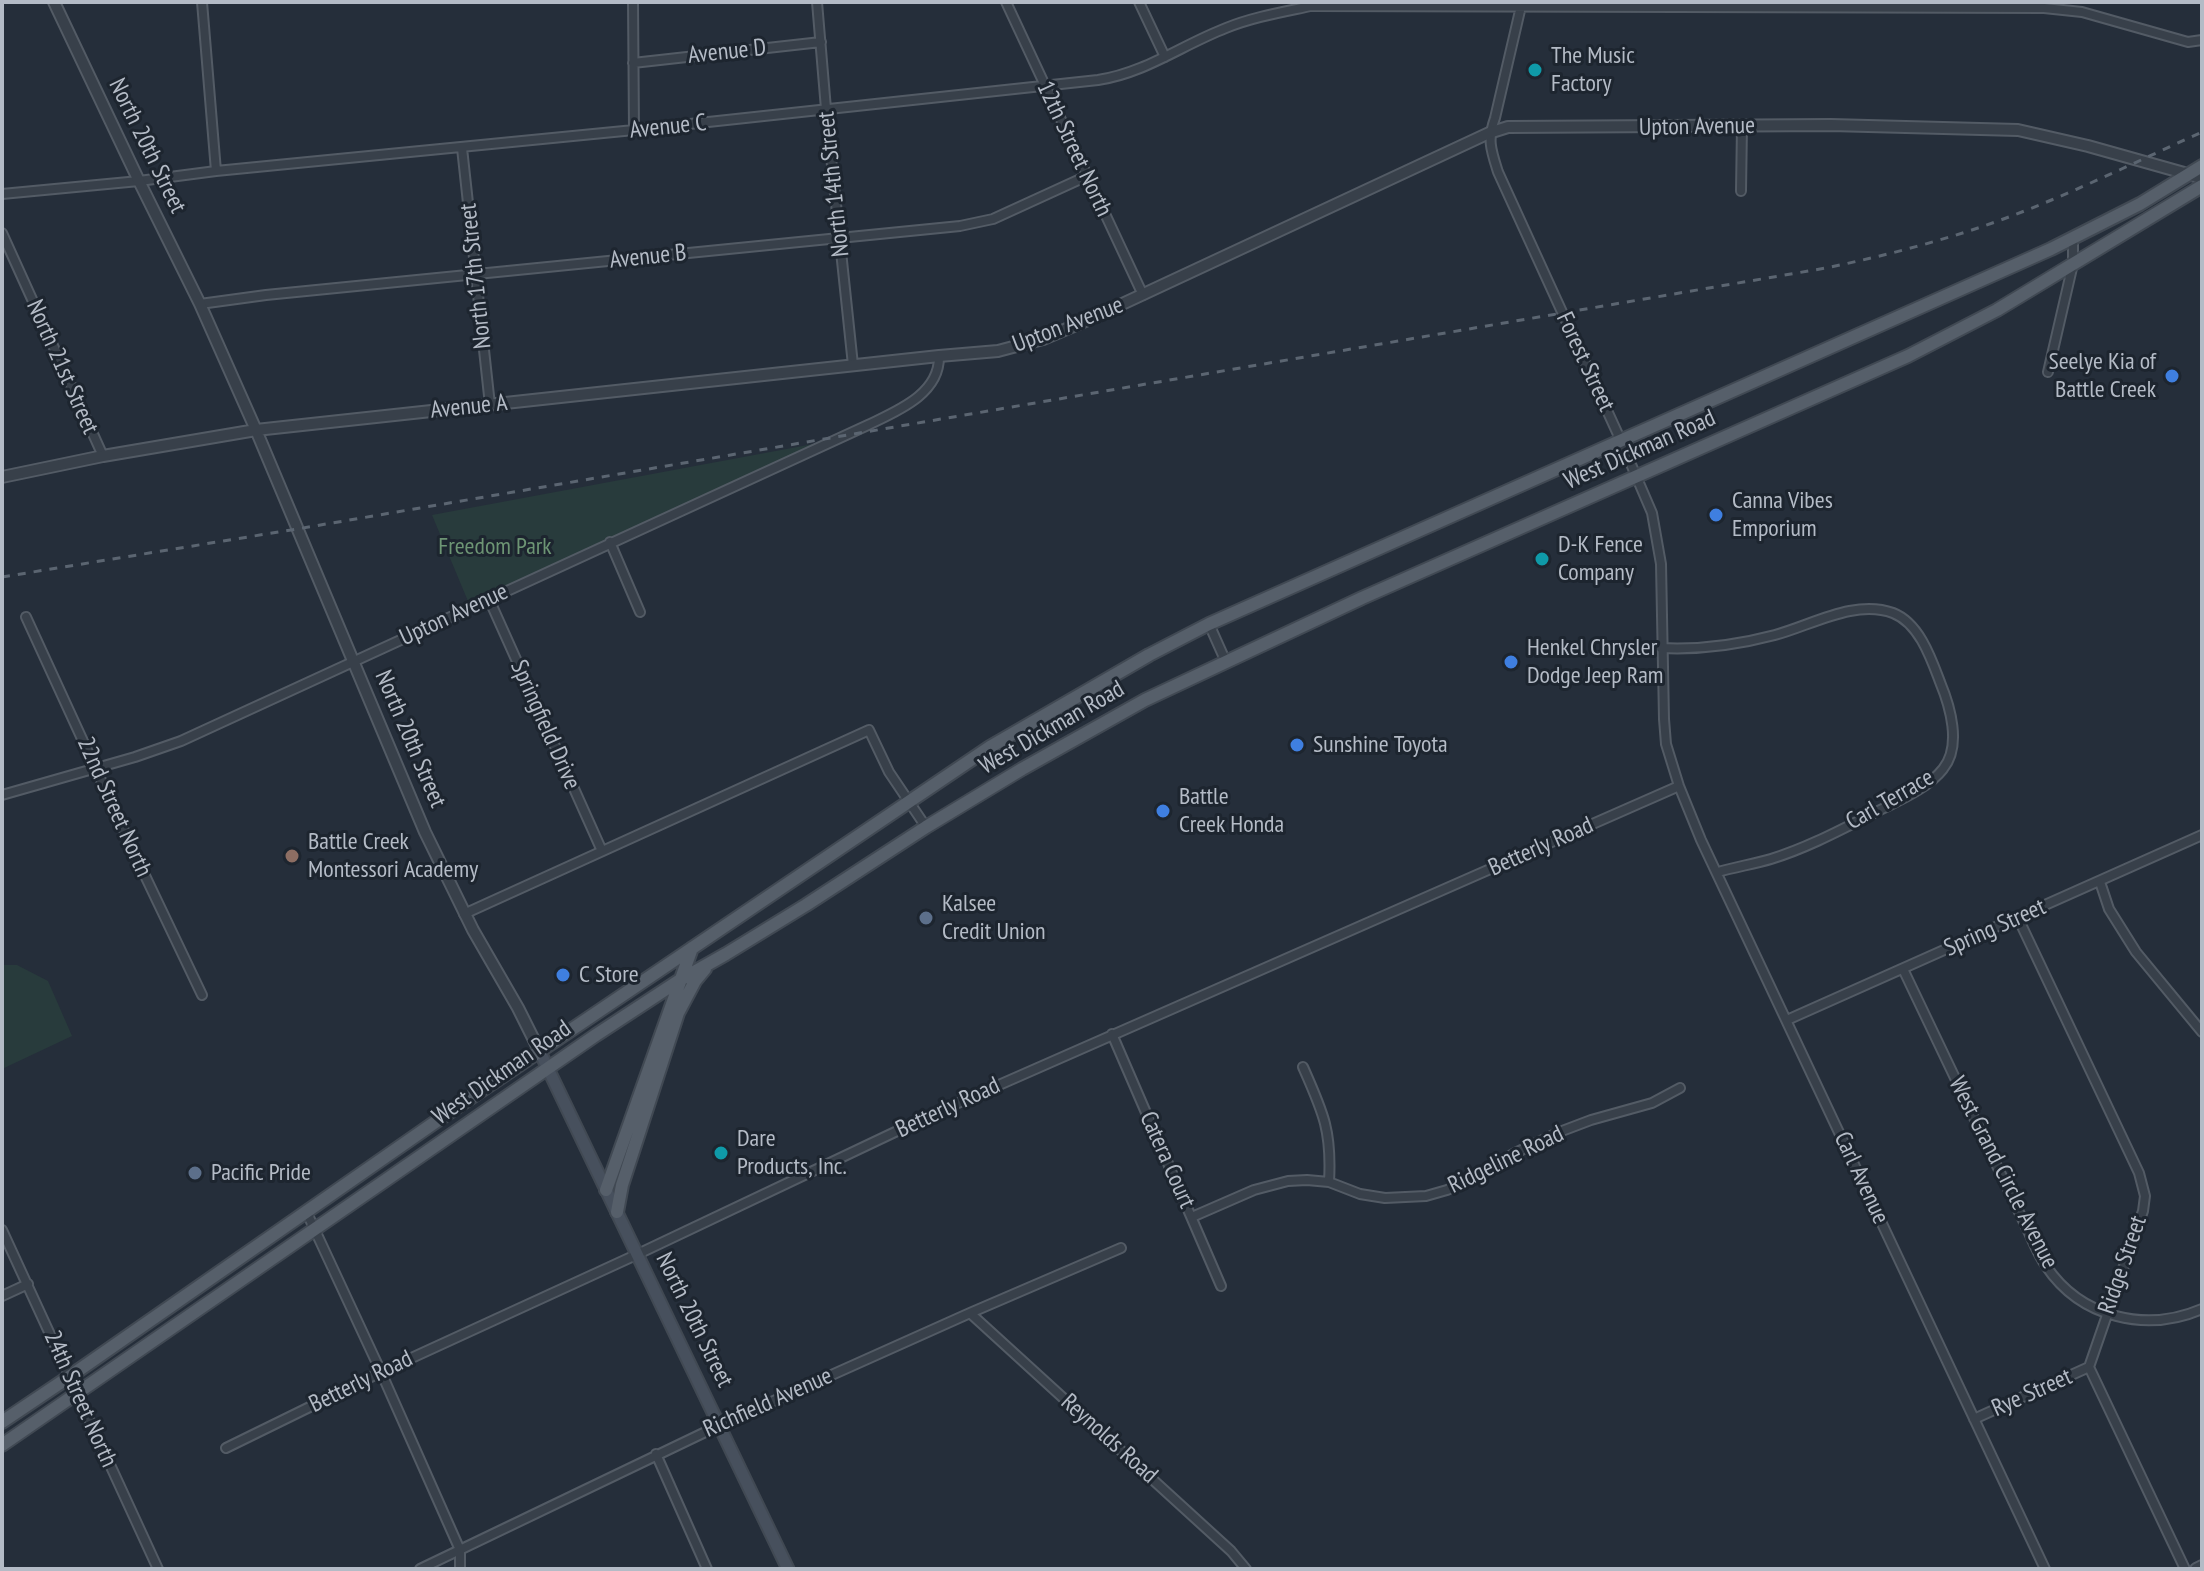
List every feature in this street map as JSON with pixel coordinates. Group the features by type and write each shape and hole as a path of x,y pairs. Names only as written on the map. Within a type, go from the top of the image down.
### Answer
{"main road":[{"name":"West Dickman Road","path":"2,1422 454,1109 909,800 1089,688 1209,624 2073,238 2140,204 2202,166"},
{"name":"West Dickman Road","path":"2,1445 680,980 1022,769 1134,706 1362,598 1908,356 1997,310 2202,186"},
{"path":"606,1190 692,948"},
{"path":"617,1212 622,1185 678,1013 695,981 712,962"},
{"name":"North 20th Street","path":"540,1052 788,1569"}],"street":[{"name":"North 20th Street","path":"54,2 200,304 413,804 464,914 540,1052"},
{"path":"202,2 216,171"},
{"path":"633,2 634,130"},
{"name":"North 14th Street","path":"817,2 853,365"},
{"name":"12th Street North","path":"1006,2 1143,295"},
{"path":"1139,2 1165,57"},
{"path":"1489,133 1522,4"},
{"name":"Avenue C","path":"2,194 1046,87 1118,77 1247,20 1320,5 2044,8 2082,12 2188,42 2202,40"},
{"name":"Avenue D","path":"633,63 821,42"},
{"name":"Upton Avenue","path":"2,795 181,741 905,407 935,378 939,356 998,351 1043,339 1489,133 1508,127 1831,125 2018,130 2202,178"},
{"path":"1741,191 1742,126"},
{"name":"Forest Street","path":"1489,133 1498,172 1649,506 1661,564 1661,690 1666,744 1679,786"},
{"name":"North 17th Street","path":"462,148 490,405"},
{"name":"Avenue B","path":"200,304 960,226 993,219 1087,176"},
{"name":"North 21st Street","path":"2,233 103,456"},
{"path":"2048,372 2073,264 2073,238"},
{"name":"Avenue A","path":"2,477 256,430 939,356"},
{"path":"610,542 640,612"},
{"name":"Springfield Drive","path":"489,599 602,851"},
{"name":"Carl Terrace","path":"1661,648 1689,650 1727,646 1776,635 1853,610 1894,613 1910,624 1921,640 1950,709 1952,734 1945,768 1926,784 1826,837 1773,858 1718,872"},
{"name":"22nd Street North","path":"26,617 202,995"},
{"path":"1209,624 1226,662"},
{"path":"464,914 869,730 889,772 926,827"},
{"name":"Carl Avenue","path":"1679,786 1701,840 2045,1569"},
{"name":"Betterly Road","path":"226,1448 381,1372 933,1114 1679,786"},
{"name":"Spring Street","path":"1787,1020 2202,835"},
{"path":"2100,882 2109,909 2136,952 2202,1032"},
{"name":"Ridge Street","path":"2018,918 2139,1173 2145,1196 2143,1211 2089,1367"},
{"name":"West Grand Circle Avenue","path":"1903,969 2046,1266 2060,1283 2081,1300 2106,1314 2124,1319 2176,1318 2201,1312"},
{"name":"Catera Court","path":"1112,1034 1221,1286"},
{"path":"1303,1067 1323,1112 1329,1136 1329,1182"},
{"name":"Ridgeline Road","path":"1192,1217 1270,1184 1307,1180 1329,1182 1360,1194 1385,1198 1426,1196 1468,1181 1515,1153 1562,1131 1652,1103 1680,1088"},
{"path":"307,1213 460,1550 460,1569"},
{"name":"24th Street North","path":"2,1230 158,1569"},
{"name":"Richfield Avenue","path":"420,1569 656,1454 1121,1248"},
{"path":"2,1296 28,1284"},
{"name":"Reynolds Road","path":"970,1313 1231,1551 1246,1569"},
{"path":"2089,1367 2185,1569"},
{"name":"Rye Street","path":"1974,1419 2089,1367"},
{"path":"656,1454 707,1569"},
{"path":"2196,1569 2202,1566"}],"green space":[{"name":"Freedom Park","path":"824,442 470,606 432,515"},
{"path":"2,965 17,965 48,981 72,1036 2,1069"}],"railway":[{"path":"2,577 1826,268 1924,245 2009,217 2202,132"}],"place":[{"name":"The Music Factory","path":"1535,70"},
{"name":"Seelye Kia of Battle Creek","path":"2172,376"},
{"name":"Canna Vibes Emporium","path":"1716,515"},
{"name":"D-K Fence Company","path":"1542,559"},
{"name":"Henkel Chrysler Dodge Jeep Ram","path":"1511,662"},
{"name":"Sunshine Toyota","path":"1297,745"},
{"name":"Battle Creek Honda","path":"1163,811"},
{"name":"Battle Creek Montessori Academy","path":"292,856"},
{"name":"Kalsee Credit Union","path":"926,918"},
{"name":"C Store","path":"563,975"},
{"name":"Dare Products, Inc.","path":"721,1153"},
{"name":"Pacific Pride","path":"195,1173"}]}
